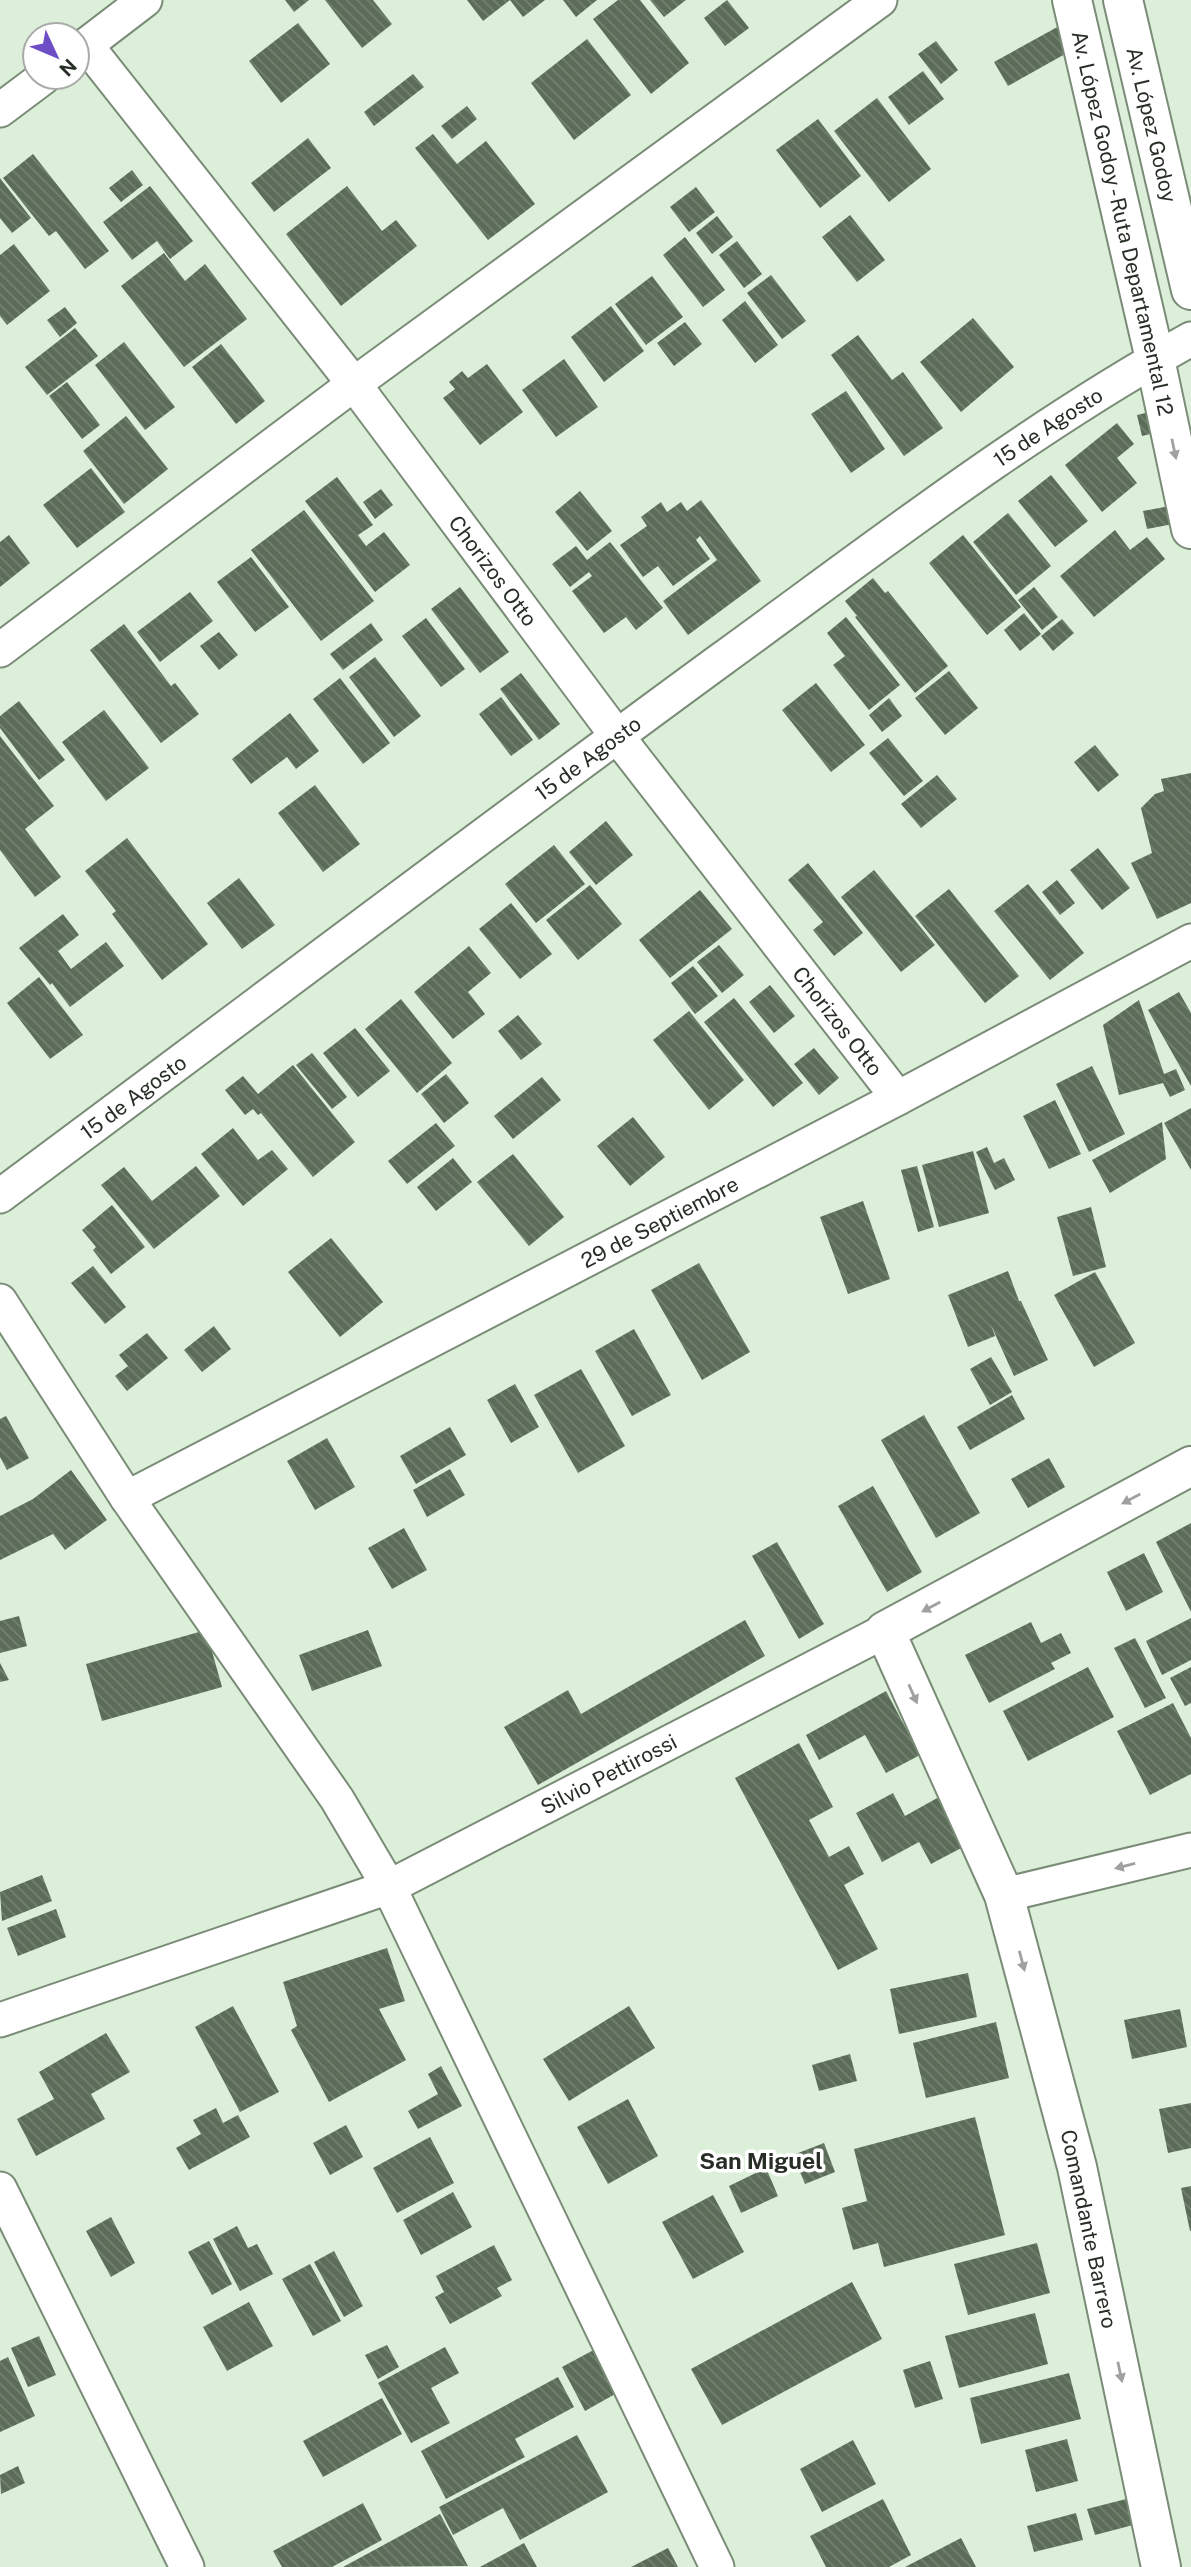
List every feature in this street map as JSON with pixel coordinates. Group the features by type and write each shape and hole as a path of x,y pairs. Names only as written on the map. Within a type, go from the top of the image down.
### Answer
{"main road":[{"name":"Av. López Godoy - Ruta Departamental 12","path":"1072,0 1155,359 1191,529"},
{"name":"Av. López Godoy","path":"1123,0 1191,290"},
{"name":"Silvio Pettirossi","path":"885,1631 1191,1466"},
{"name":"Comandante Barrero","path":"885,1631 1004,1895 1077,2167 1161,2567"}],"street":[{"path":"91,40 145,0"},
{"path":"0,650 354,384 880,0"},
{"name":"Chorizos Otto","path":"91,60 354,384 617,736 898,1098"},
{"path":"0,110 25,91"},
{"name":"15 de Agosto","path":"0,1196 617,736 986,467 1155,359 1191,339"},
{"name":"29 de Septiembre","path":"127,1498 898,1098 1191,941"},
{"path":"0,1301 127,1498 337,1799 390,1887 717,2567"},
{"name":"Silvio Pettirossi","path":"0,2020 390,1887 885,1631"},
{"path":"1004,1895 1191,1850"},
{"path":"0,2189 187,2567"}],"building":[{"path":"285,0 309,0 294,12"},
{"path":"325,0 373,0 392,24 362,48"},
{"path":"467,0 510,0 483,21"},
{"path":"510,0 545,0 523,17"},
{"path":"563,0 597,0 576,17"},
{"path":"618,0 640,0 689,63 651,94 593,19"},
{"path":"650,0 686,0 664,17"},
{"path":"727,0 749,28 725,46 704,18"},
{"path":"298,23 330,64 281,103 249,61"},
{"path":"1061,25 1074,49 1008,86 994,62"},
{"path":"587,39 631,95 574,140 531,83"},
{"path":"936,41 958,70 941,84 918,54"},
{"path":"923,71 944,99 909,125 888,97"},
{"path":"413,74 424,87 374,126 364,112"},
{"path":"877,98 931,169 889,202 834,131"},
{"path":"467,106 477,119 452,139 441,126"},
{"path":"818,119 861,176 820,208 776,150"},
{"path":"433,134 457,164 486,141 535,204 488,240 415,148"},
{"path":"308,138 331,168 274,212 251,183"},
{"path":"33,154 109,251 85,269 56,231 49,236 3,178"},
{"path":"132,170 143,185 121,202 109,188"},
{"path":"0,178 31,218 12,233 0,218"},
{"path":"150,186 193,241 170,259 157,241 132,260 103,222"},
{"path":"347,186 382,231 396,220 417,246 341,306 286,234"},
{"path":"696,187 715,212 689,232 670,207"},
{"path":"850,215 885,260 857,282 822,237"},
{"path":"717,216 733,237 712,254 696,233"},
{"path":"685,237 725,290 703,307 663,255"},
{"path":"737,241 762,274 744,288 719,255"},
{"path":"14,244 50,291 7,325 0,316 0,255"},
{"path":"164,253 185,281 205,264 247,319 184,367 121,286"},
{"path":"771,275 806,321 782,339 747,293"},
{"path":"652,276 683,317 646,345 615,304"},
{"path":"745,301 778,345 755,363 722,320"},
{"path":"611,306 644,351 604,382 571,337"},
{"path":"65,307 77,323 60,337 47,320"},
{"path":"973,318 1014,367 961,412 920,362"},
{"path":"685,322 702,344 674,366 657,343"},
{"path":"75,328 98,356 47,395 25,367"},
{"path":"858,335 892,380 903,372 943,428 904,456 831,355"},
{"path":"124,342 175,407 145,430 95,365"},
{"path":"221,344 265,401 236,424 192,367"},
{"path":"564,359 598,407 556,437 522,390"},
{"path":"487,364 523,412 480,445 443,398 455,389 449,382 462,371 468,378"},
{"path":"67,382 100,425 82,439 49,396"},
{"path":"846,391 885,449 851,473 811,414"},
{"path":"1154,411 1159,432 1142,436 1137,415"},
{"path":"126,416 168,469 124,504 83,451"},
{"path":"1117,423 1134,444 1117,458 1137,483 1102,512 1065,465"},
{"path":"91,468 125,512 77,548 43,505"},
{"path":"1051,475 1088,521 1055,547 1018,501"},
{"path":"337,477 373,525 358,535 366,546 384,532 410,565 375,592 305,501"},
{"path":"381,489 393,505 375,519 363,502"},
{"path":"580,491 612,531 587,551 555,512"},
{"path":"701,500 761,581 688,635 663,601 717,560 700,536 696,540 710,559 673,586 658,566 643,577 620,545 647,526 641,517 661,502 667,512 681,502 687,511"},
{"path":"1170,506 1173,524 1147,529 1143,511"},
{"path":"304,510 374,601 321,641 251,550"},
{"path":"1008,513 1051,566 1016,595 973,542"},
{"path":"1115,530 1130,550 1147,537 1165,559 1094,617 1060,576"},
{"path":"9,535 30,563 0,587 0,542"},
{"path":"963,535 1021,607 987,635 929,563"},
{"path":"610,542 663,608 636,630 626,617 604,633 572,591 592,576 589,572 570,587 552,564 576,546 587,560"},
{"path":"251,557 289,607 255,632 217,582"},
{"path":"873,578 885,593 888,591 948,666 915,693 845,601"},
{"path":"460,587 509,652 480,673 431,609"},
{"path":"1034,587 1058,617 1042,630 1018,600"},
{"path":"190,592 213,621 160,662 137,632"},
{"path":"1024,613 1041,634 1020,651 1004,630"},
{"path":"846,617 900,685 869,710 833,665 845,656 827,633"},
{"path":"426,618 465,669 441,687 402,636"},
{"path":"1062,619 1074,633 1053,651 1041,636"},
{"path":"371,623 383,640 343,670 330,654"},
{"path":"124,624 171,686 175,683 199,714 161,743 90,650"},
{"path":"219,632 238,655 219,670 200,646"},
{"path":"375,657 421,716 394,737 349,677"},
{"path":"949,671 978,708 945,735 915,698"},
{"path":"521,673 560,724 539,740 500,689"},
{"path":"340,678 390,743 363,764 313,699"},
{"path":"816,683 865,745 831,772 782,710"},
{"path":"501,697 533,740 511,756 479,714"},
{"path":"889,698 902,716 882,732 869,715"},
{"path":"19,701 65,760 39,780 0,728 0,716"},
{"path":"104,710 149,768 106,801 62,742"},
{"path":"290,713 319,751 296,769 287,757 251,784 232,759"},
{"path":"0,736 54,806 25,829 61,877 35,897 0,850"},
{"path":"888,738 923,781 904,796 869,753"},
{"path":"1095,745 1119,775 1098,792 1074,762"},
{"path":"1191,773 1191,903 1157,919 1131,863 1152,853 1141,808 1155,794 1164,791 1161,779"},
{"path":"937,775 957,799 921,828 901,804"},
{"path":"315,785 360,844 323,872 278,813"},
{"path":"606,821 633,855 596,885 569,852"},
{"path":"127,838 208,944 162,980 112,914 116,911 85,871"},
{"path":"554,845 585,884 536,923 505,884"},
{"path":"1098,848 1130,888 1102,910 1070,870"},
{"path":"808,863 863,933 834,956 813,930 823,922 788,880"},
{"path":"874,870 935,945 901,972 841,897"},
{"path":"239,878 275,925 242,949 207,903"},
{"path":"1057,880 1075,903 1060,915 1042,892"},
{"path":"1028,884 1084,953 1050,980 994,911"},
{"path":"590,885 622,924 578,960 546,920"},
{"path":"949,889 1019,976 985,1003 915,916"},
{"path":"700,890 732,929 670,978 639,940"},
{"path":"511,903 552,954 520,979 479,929"},
{"path":"63,914 79,935 58,951 71,969 106,942 124,966 70,1007 19,948"},
{"path":"719,945 744,975 722,993 697,962"},
{"path":"469,946 491,973 468,992 485,1014 453,1039 414,992"},
{"path":"693,966 718,996 695,1014 671,983"},
{"path":"39,977 83,1035 50,1059 7,1003"},
{"path":"770,985 795,1016 774,1033 749,1002"},
{"path":"1179,992 1191,1013 1191,1086 1148,1010"},
{"path":"734,998 803,1083 773,1107 704,1022"},
{"path":"401,999 452,1063 417,1093 365,1029"},
{"path":"1139,1000 1164,1074 1176,1069 1185,1090 1170,1097 1163,1083 1119,1095 1103,1025"},
{"path":"689,1011 744,1080 709,1110 653,1040"},
{"path":"518,1015 542,1044 521,1060 498,1031"},
{"path":"355,1028 390,1071 358,1097 323,1053"},
{"path":"814,1048 839,1078 819,1095 794,1064"},
{"path":"312,1053 347,1097 332,1109 296,1065"},
{"path":"293,1065 355,1142 313,1177 261,1113 258,1115 253,1109 245,1115 225,1090 243,1076 258,1094"},
{"path":"1092,1066 1125,1134 1089,1152 1056,1084"},
{"path":"446,1074 469,1103 444,1123 421,1094"},
{"path":"542,1077 561,1100 513,1139 494,1116"},
{"path":"1055,1100 1081,1154 1049,1169 1023,1116"},
{"path":"1191,1108 1191,1170 1164,1123"},
{"path":"633,1117 665,1157 630,1186 597,1146"},
{"path":"1162,1122 1166,1159 1110,1193 1092,1160"},
{"path":"436,1123 455,1146 407,1184 388,1161"},
{"path":"233,1128 258,1160 272,1150 288,1169 243,1206 201,1154"},
{"path":"987,1147 994,1163 1004,1158 1015,1180 995,1190 976,1152"},
{"path":"973,1151 989,1213 939,1227 922,1165"},
{"path":"513,1154 564,1217 529,1246 477,1182"},
{"path":"453,1158 472,1182 436,1211 417,1187"},
{"path":"196,1166 220,1196 154,1249 101,1185 124,1167 152,1201"},
{"path":"917,1166 934,1227 918,1232 901,1170"},
{"path":"863,1201 890,1279 848,1294 820,1217"},
{"path":"112,1205 145,1247 111,1274 93,1250 96,1247 82,1230"},
{"path":"1091,1207 1106,1267 1073,1276 1057,1217"},
{"path":"331,1238 383,1302 340,1337 288,1272"},
{"path":"699,1263 750,1352 702,1380 651,1290"},
{"path":"93,1266 126,1307 105,1324 71,1283"},
{"path":"1008,1271 1019,1301 1048,1360 1014,1376 991,1325 995,1336 968,1347 948,1295"},
{"path":"1095,1272 1135,1343 1094,1367 1054,1295"},
{"path":"214,1326 231,1349 202,1372 184,1350"},
{"path":"634,1329 671,1395 632,1416 595,1351"},
{"path":"147,1333 168,1358 127,1391 115,1376 128,1366 119,1355"},
{"path":"991,1357 1012,1392 990,1405 970,1369"},
{"path":"581,1369 625,1446 578,1473 534,1395"},
{"path":"515,1384 539,1427 511,1443 487,1400"},
{"path":"1012,1395 1025,1419 970,1450 957,1427"},
{"path":"924,1415 980,1513 936,1538 881,1440"},
{"path":"6,1416 29,1458 7,1470 0,1457 0,1419"},
{"path":"450,1427 466,1455 416,1484 400,1456"},
{"path":"327,1438 355,1487 315,1510 287,1461"},
{"path":"1049,1458 1065,1487 1028,1508 1011,1479"},
{"path":"450,1469 465,1495 427,1517 413,1490"},
{"path":"71,1470 107,1520 65,1550 53,1534 0,1560 0,1516 33,1499"},
{"path":"873,1486 922,1572 887,1592 838,1506"},
{"path":"1191,1523 1191,1612 1156,1542"},
{"path":"404,1528 427,1570 392,1589 368,1548"},
{"path":"777,1542 824,1624 799,1639 752,1556"},
{"path":"1144,1553 1163,1592 1126,1611 1107,1572"},
{"path":"19,1616 27,1646 0,1653 0,1621"},
{"path":"1191,1618 1191,1660 1162,1675 1146,1641"},
{"path":"745,1620 765,1656 538,1785 504,1727 568,1690 581,1714"},
{"path":"1031,1622 1041,1643 1061,1633 1071,1653 1051,1663 1055,1669 989,1703 965,1655"},
{"path":"206,1630 222,1687 102,1721 86,1664"},
{"path":"368,1630 382,1666 312,1691 299,1655"},
{"path":"1135,1638 1166,1698 1145,1708 1114,1648"},
{"path":"0,1663 9,1680 0,1682"},
{"path":"1088,1667 1114,1717 1028,1761 1003,1711"},
{"path":"1191,1667 1191,1703 1185,1706 1170,1678"},
{"path":"886,1691 920,1755 886,1773 865,1735 819,1760 806,1735"},
{"path":"1173,1703 1191,1738 1191,1774 1150,1795 1117,1731"},
{"path":"799,1743 833,1807 809,1820 829,1857 849,1846 864,1874 844,1885 878,1949 838,1970 735,1778"},
{"path":"893,1793 905,1816 939,1797 965,1846 931,1864 919,1842 882,1862 856,1813"},
{"path":"42,1875 52,1901 2,1921 0,1892"},
{"path":"56,1909 66,1937 18,1956 7,1928"},
{"path":"387,1948 405,2001 379,2009 406,2060 329,2102 291,2030 297,2026 283,1982"},
{"path":"968,1973 977,2017 899,2034 890,1989"},
{"path":"233,2006 279,2092 240,2112 195,2027"},
{"path":"629,2006 655,2048 569,2101 543,2059"},
{"path":"1180,2009 1187,2047 1132,2059 1124,2020"},
{"path":"996,2022 1009,2078 926,2098 913,2043"},
{"path":"106,2033 130,2072 91,2094 105,2119 36,2156 17,2119 54,2099 39,2072"},
{"path":"850,2054 857,2081 819,2091 812,2065"},
{"path":"441,2066 462,2106 418,2129 408,2111 438,2094 428,2074"},
{"path":"628,2099 658,2156 608,2184 577,2127"},
{"path":"1191,2103 1191,2148 1168,2153 1159,2109"},
{"path":"216,2108 223,2123 238,2115 250,2137 189,2170 176,2148 201,2134 193,2120"},
{"path":"975,2117 1005,2235 884,2267 878,2243 853,2250 842,2208 867,2201 854,2149"},
{"path":"346,2125 363,2157 330,2175 313,2143"},
{"path":"430,2137 454,2183 397,2213 373,2168"},
{"path":"824,2143 835,2172 805,2184 793,2155"},
{"path":"766,2168 778,2196 741,2213 729,2186"},
{"path":"1191,2186 1191,2231 1190,2231 1181,2188"},
{"path":"453,2192 472,2227 421,2255 403,2220"},
{"path":"713,2195 744,2252 693,2279 662,2222"},
{"path":"111,2217 135,2263 111,2277 86,2231"},
{"path":"237,2226 248,2248 257,2244 273,2274 240,2291 213,2239"},
{"path":"209,2241 232,2284 212,2295 188,2252"},
{"path":"1037,2243 1050,2293 968,2315 954,2264"},
{"path":"494,2245 512,2280 497,2288 502,2296 450,2324 435,2297 444,2292 436,2276"},
{"path":"334,2251 363,2306 344,2317 314,2262"},
{"path":"310,2264 341,2321 313,2336 282,2279"},
{"path":"852,2282 882,2339 722,2425 691,2369"},
{"path":"249,2302 273,2346 227,2371 203,2327"},
{"path":"1035,2313 1048,2364 959,2388 945,2336"},
{"path":"39,2336 56,2375 28,2387 11,2348"},
{"path":"387,2345 399,2367 378,2379 365,2355"},
{"path":"601,2346 624,2389 585,2411 562,2367"},
{"path":"445,2347 459,2373 431,2388 450,2423 411,2443 378,2383"},
{"path":"8,2357 35,2416 0,2432 0,2361"},
{"path":"930,2361 943,2399 915,2408 903,2370"},
{"path":"1069,2373 1081,2419 981,2444 970,2398"},
{"path":"558,2377 574,2407 515,2439 525,2457 446,2499 421,2451"},
{"path":"382,2398 402,2434 323,2477 303,2441"},
{"path":"577,2435 608,2492 520,2540 503,2508 453,2535 439,2507"},
{"path":"1067,2439 1078,2481 1036,2492 1025,2450"},
{"path":"853,2440 876,2484 822,2512 800,2469"},
{"path":"18,2466 25,2483 1,2494 0,2475"},
{"path":"1130,2498 1137,2524 1095,2535 1087,2509"},
{"path":"883,2499 911,2555 889,2567 826,2567 810,2536"},
{"path":"363,2503 382,2540 332,2567 282,2567 273,2551"},
{"path":"1076,2513 1083,2540 1034,2552 1027,2526"},
{"path":"440,2514 468,2566 343,2567 413,2529"},
{"path":"961,2538 976,2567 905,2567"},
{"path":"524,2543 537,2567 480,2567"},
{"path":"668,2548 678,2567 631,2567"}],"district":[{"name":"San Miguel","path":"761,2160"}]}
